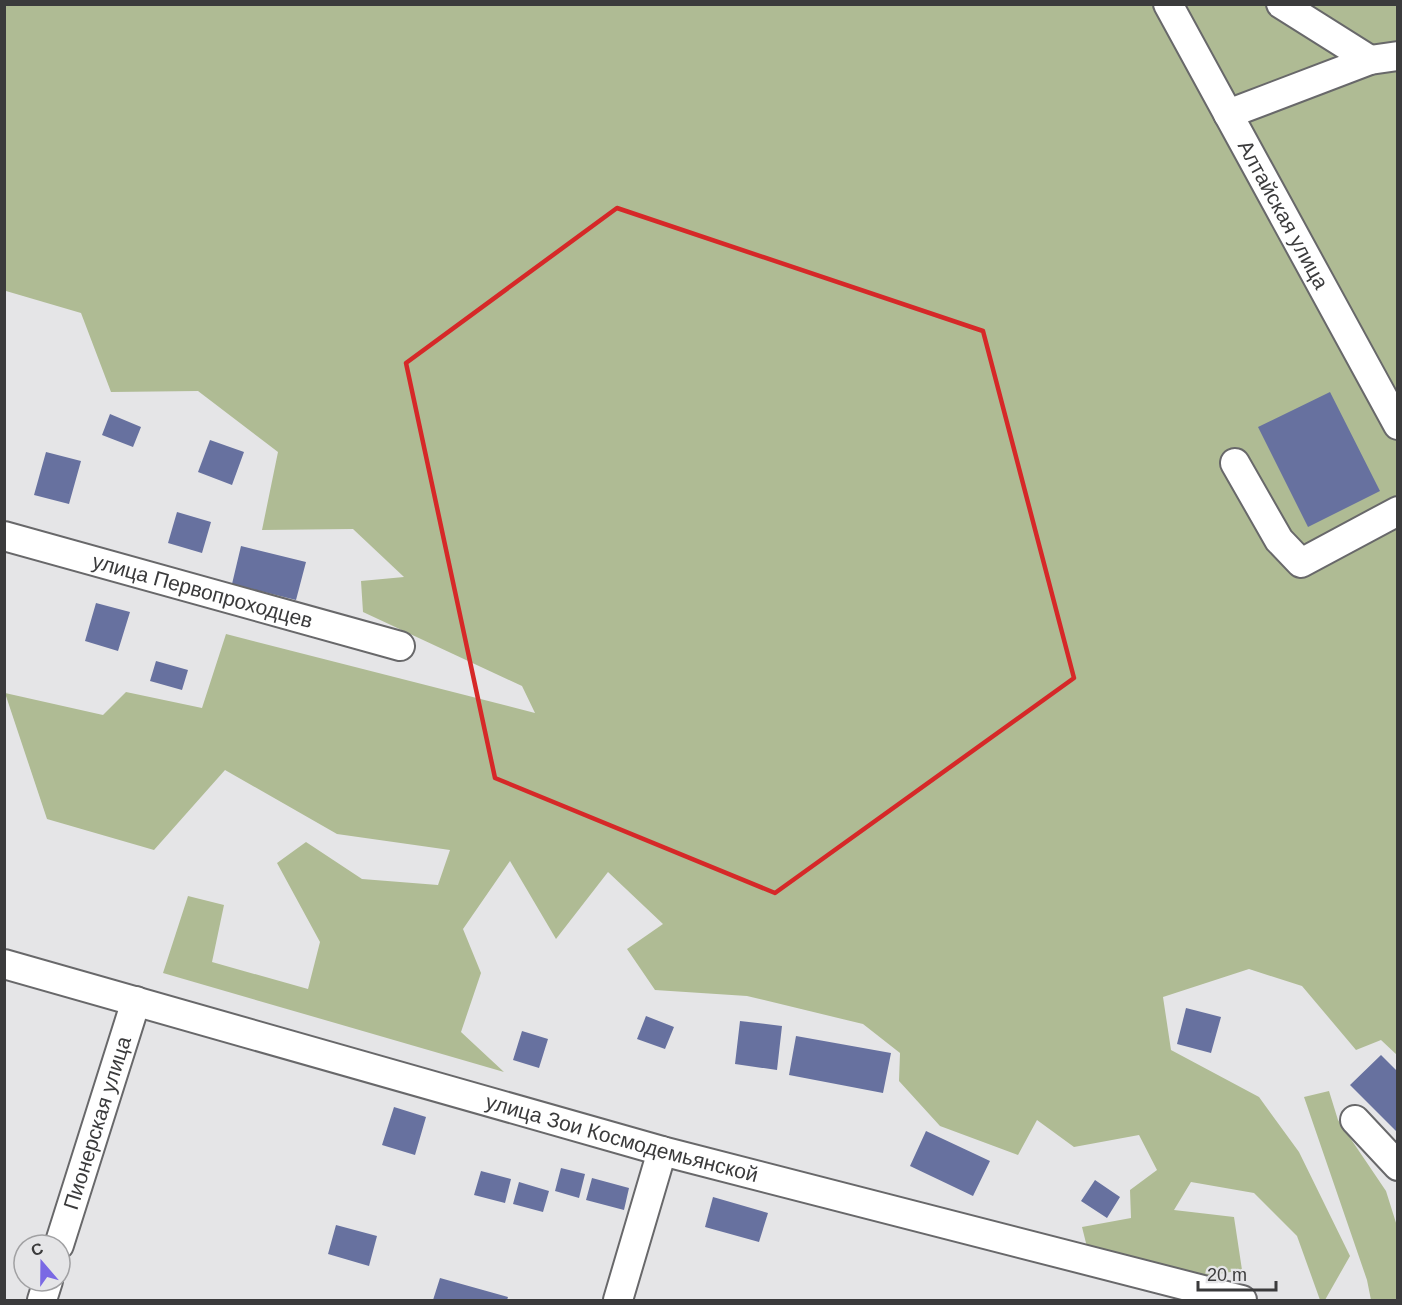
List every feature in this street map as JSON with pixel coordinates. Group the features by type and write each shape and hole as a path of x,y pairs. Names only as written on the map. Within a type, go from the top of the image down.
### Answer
{"street":[{"name":"Алтайская улица","path":"1168,4 1398,425"},
{"path":"1281,4 1384,58"},
{"path":"1228,114 1384,58"},
{"path":"1235,463 1279,540 1301,563 1398,511"},
{"name":"улица Первопроходцев","path":"4,536 400,646"},
{"name":"улица Зои Космодемьянской","path":"4,964 662,1151 1242,1300"},
{"name":"Пионерская улица","path":"63,1233 136,1001"},
{"path":"1355,1120 1398,1166"},
{"path":"618,1300 662,1151"}],"highlighted area":[{"path":"617,208 983,331 1074,678 775,893 495,778 406,363"}],"green space":[{"path":"5,5 1397,5 1397,1055 1381,1040 1356,1050 1302,986 1249,969 1163,997 1171,1050 1259,1097 1299,1152 1350,1256 1325,1300 1320,1300 1297,1236 1254,1193 1191,1182 1174,1210 1234,1217 1242,1270 1190,1279 1088,1251 1082,1227 1131,1218 1130,1190 1157,1170 1139,1135 1074,1147 1037,1120 1018,1155 940,1126 899,1081 900,1053 863,1024 747,996 655,990 627,949 663,924 608,872 556,939 510,861 463,929 481,973 461,1032 504,1072 163,973 188,896 224,905 212,962 308,989 320,942 277,863 306,842 362,879 438,885 450,850 337,834 225,770 154,850 47,819 5,693 103,715 126,692 202,708 226,634 535,713 522,686 363,612 361,581 404,577 353,529 262,530 278,452 198,391 111,392 81,313 5,292"},
{"path":"1329,1091 1338,1120 1386,1191 1397,1226 1397,1300 1371,1300 1367,1280 1304,1097"}],"building":[{"path":"1330,392 1380,491 1308,527 1258,427"},
{"path":"110,414 141,427 133,447 102,435"},
{"path":"210,440 244,452 232,485 198,472"},
{"path":"46,452 81,461 69,504 34,495"},
{"path":"177,512 211,522 202,553 168,543"},
{"path":"241,546 306,562 296,600 232,584"},
{"path":"96,603 130,612 118,651 85,641"},
{"path":"156,661 188,670 182,690 150,681"},
{"path":"1186,1008 1221,1017 1211,1053 1177,1044"},
{"path":"646,1016 674,1027 665,1049 637,1039"},
{"path":"740,1021 782,1026 777,1070 735,1064"},
{"path":"522,1031 548,1039 539,1068 513,1060"},
{"path":"796,1036 891,1053 883,1093 789,1075"},
{"path":"1381,1055 1398,1072 1398,1133 1350,1085"},
{"path":"394,1107 426,1117 415,1155 382,1145"},
{"path":"926,1131 990,1161 973,1196 910,1166"},
{"path":"561,1168 585,1174 579,1198 555,1191"},
{"path":"481,1171 511,1179 505,1203 474,1195"},
{"path":"592,1178 629,1188 624,1210 586,1200"},
{"path":"1095,1180 1120,1197 1107,1218 1081,1201"},
{"path":"519,1182 549,1191 543,1212 513,1204"},
{"path":"713,1197 768,1213 759,1242 705,1227"},
{"path":"336,1225 377,1236 369,1266 328,1254"},
{"path":"440,1278 508,1297 507,1300 433,1300"}]}
